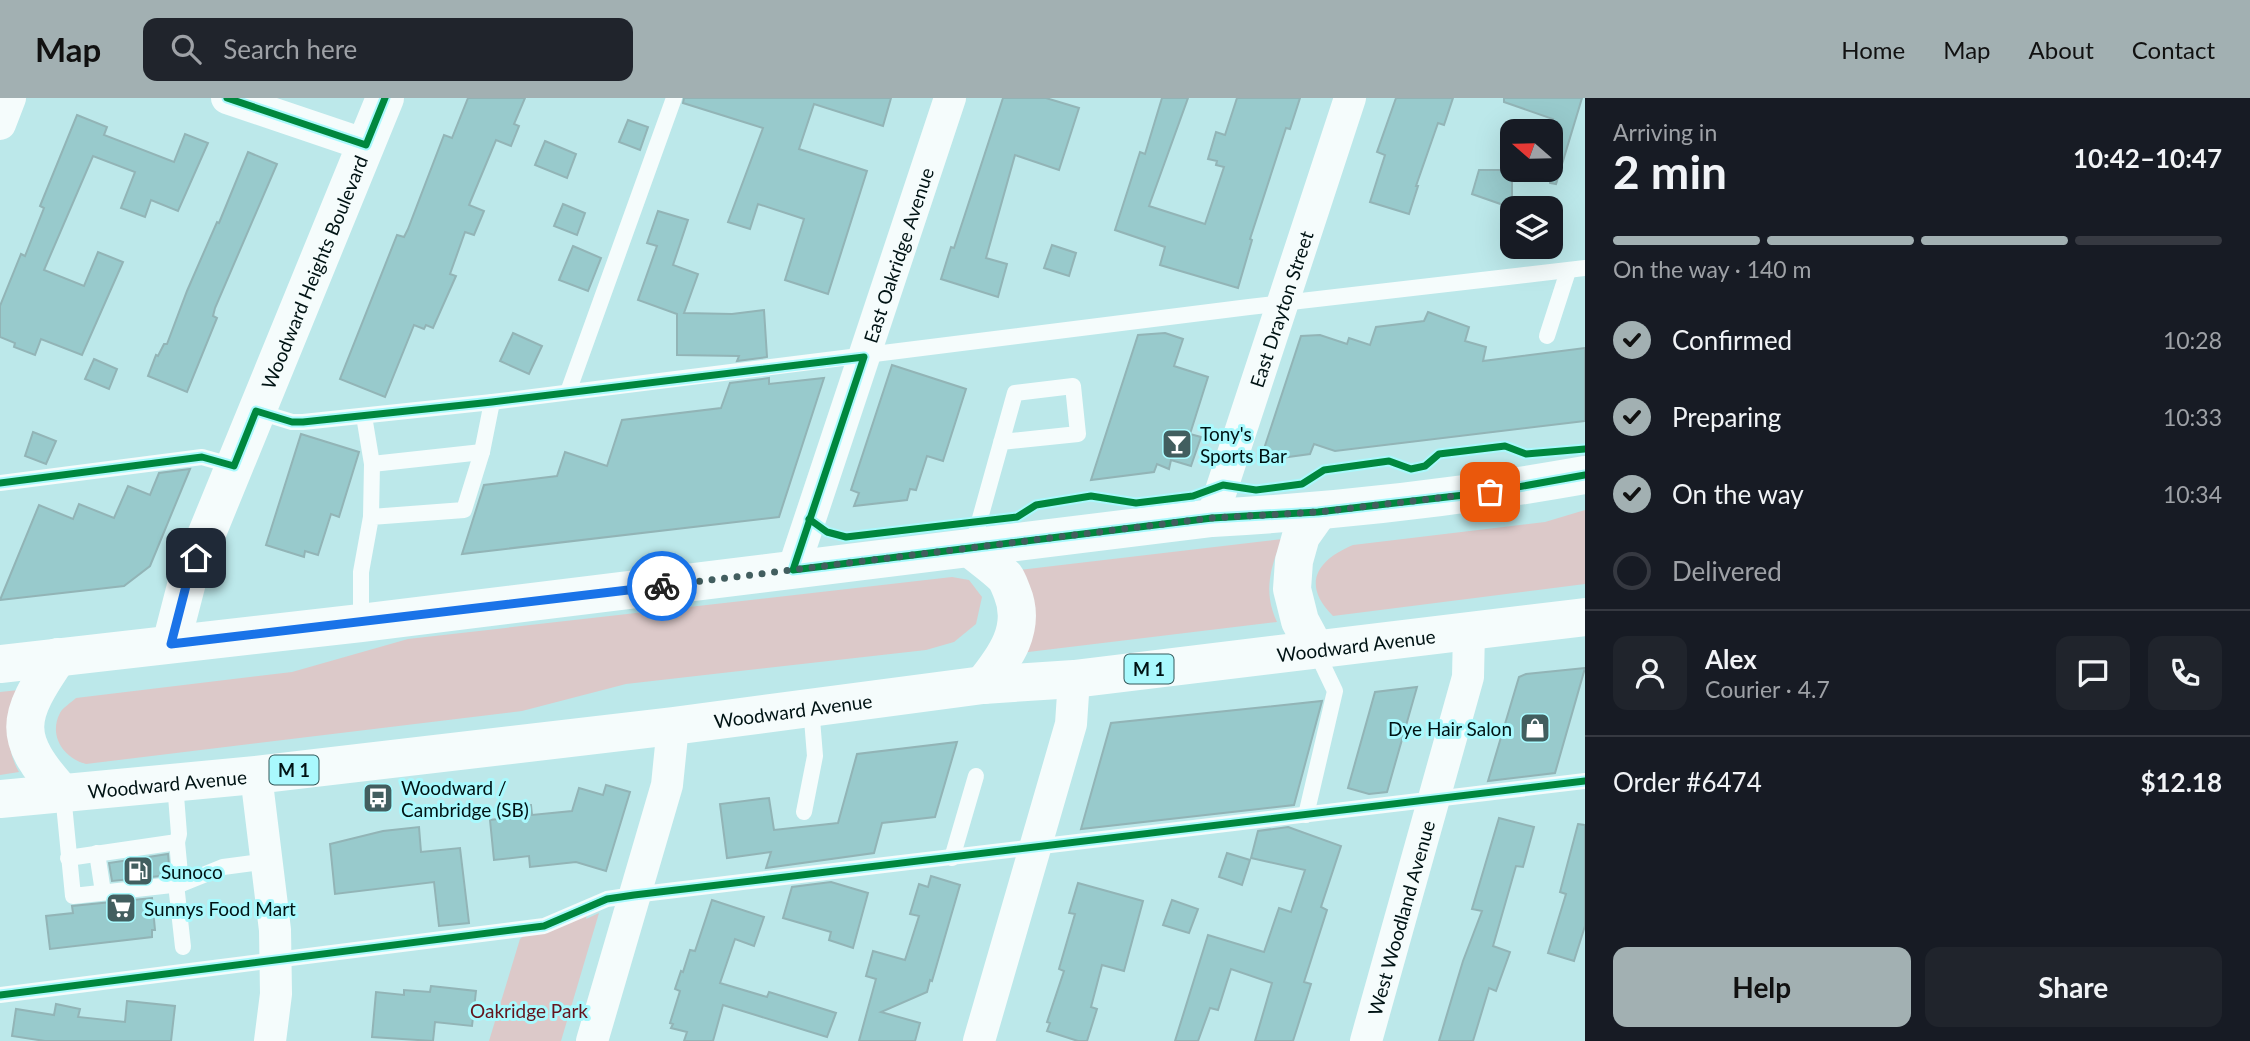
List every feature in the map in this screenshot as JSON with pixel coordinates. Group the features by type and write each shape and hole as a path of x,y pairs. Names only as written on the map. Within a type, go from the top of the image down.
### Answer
{"main road":[{"name":"Woodward Heights Boulevard","path":"171,644 187,582 385,98"},
{"path":"0,664 361,623 1212,518 1318,512 1490,492 1585,475"},
{"path":"1315,649 1300,621 1292,589 1294,561 1301,536 1318,512"},
{"path":"971,549 1006,578 1015,599 1017,617 1014,639 1002,662 983,685"},
{"name":"Woodward Avenue","path":"0,799 256,775 673,726 983,685 1074,679 1585,617"},
{"path":"58,657 34,692 26,716 26,739 34,759 63,794"}],"street":[{"path":"0,124 10,98"},
{"path":"227,98 366,145"},
{"name":"East Oakridge Avenue","path":"793,569 950,98"},
{"name":"East Drayton Street","path":"1212,518 1350,98"},
{"name":"West Woodland Avenue","path":"1366,1041 1468,677 1469,631"},
{"path":"979,1041 1071,724 1074,679"},
{"path":"592,1041 667,785 673,726"},
{"path":"256,775 268,861 276,961 276,994 270,1041"}],"lane":[{"path":"568,392 674,98"},
{"path":"256,411 292,422 364,416 1585,268"},
{"path":"1547,336 1568,271"},
{"path":"971,549 1001,442 1015,393 1073,386 1078,434 1001,442"},
{"path":"371,517 464,510 482,452 492,402"},
{"path":"361,623 361,572 371,517 372,464 364,416"},
{"path":"372,464 482,452"},
{"path":"0,483 202,457 234,466"},
{"path":"1306,815 1335,691 1315,649"},
{"path":"804,813 815,756 811,707"},
{"path":"952,858 976,776"},
{"path":"0,995 544,926 607,898 1585,781"},
{"path":"175,782 183,947"},
{"path":"63,794 73,896 179,884 223,867 268,861"},
{"path":"68,858 177,842"},
{"path":"97,853 103,892"}],"green space":[{"path":"1585,510 1585,584 1333,616 1318,594 1316,583 1322,566 1340,551 1353,545 1545,522"},
{"path":"1282,539 1274,560 1269,590 1277,622 1020,653 1019,570"},
{"path":"952,577 969,580 982,597 976,624 954,642 926,650 626,684 522,711 86,764 71,757 57,738 60,713 76,698 292,672 408,639"},
{"path":"19,690 11,722 10,741 19,772 0,775 0,692"},
{"name":"Oakridge Park","path":"588,911 586,919 599,913 561,1041 489,1041 520,939 527,933"}],"building":[{"path":"468,98 525,98 514,124 519,126 511,146 496,140 469,205 484,211 474,235 465,232 450,274 456,276 433,328 426,325 424,329 414,325 385,397 340,379 397,235 404,237 444,135 452,138"},
{"path":"684,98 891,98 883,126 814,104 799,149 867,171 828,294 785,280 804,219 758,204 750,229 728,222 763,128 683,103"},
{"path":"1003,98 1046,98 1079,108 1059,170 1015,155 986,258 1007,264 998,297 941,279 951,247 954,248"},
{"path":"1162,98 1188,98 1149,206 1205,224 1224,167 1216,165 1217,161 1208,159 1216,132 1225,135 1237,98 1300,98 1290,129 1286,128 1250,239 1252,240 1238,288 1160,265 1165,247 1115,230 1140,152 1145,154"},
{"path":"1396,98 1453,98 1444,125 1438,123 1409,214 1370,202 1385,155 1377,152"},
{"path":"1504,98 1582,98 1563,161 1563,119 1553,119 1504,102"},
{"path":"77,115 107,127 104,135 174,162 185,134 208,143 178,211 151,200 145,217 121,208 135,172 93,156 44,270 84,286 98,252 123,262 82,355 41,339 35,355 14,347 15,343 0,337 0,306 21,254 25,256 44,208 40,206"},
{"path":"628,120 648,127 640,150 619,142"},
{"path":"545,141 576,154 567,178 535,165"},
{"path":"248,152 277,164 215,308 213,316 217,318 187,392 148,376 156,355 158,356 164,344 167,344 187,291"},
{"path":"1479,170 1500,170 1500,182 1512,182 1512,196 1500,196 1500,204 1472,194"},
{"path":"563,204 585,213 577,235 554,226"},
{"path":"658,211 688,220 673,265 698,274 684,313 732,314 764,310 767,357 737,361 739,356 677,355 677,314 638,300 657,246 647,243"},
{"path":"1052,245 1076,253 1069,276 1044,268"},
{"path":"573,246 601,258 588,291 559,280"},
{"path":"1428,312 1469,327 1465,341 1486,347 1483,361 1585,348 1585,421 1335,451 1314,444 1310,454 1260,461 1301,336 1320,335 1347,344 1349,338 1370,345 1376,327 1424,321"},
{"path":"513,333 542,346 529,374 500,361"},
{"path":"1165,333 1183,339 1174,366 1208,377 1190,434 1201,437 1191,466 1171,460 1169,469 1157,464 1154,472 1091,480 1138,335"},
{"path":"94,359 117,369 109,389 85,379"},
{"path":"892,365 966,389 943,461 927,456 916,490 910,489 907,500 854,506 859,493 851,490"},
{"path":"769,378 769,384 824,378 779,517 462,554 484,485 557,476 565,452 607,466 622,420 721,408 730,383"},
{"path":"33,432 56,441 46,464 25,456"},
{"path":"301,434 359,452 339,517 331,514 318,555 305,551 304,557 266,545"},
{"path":"190,469 150,566 124,586 0,600 39,505 73,519 79,504 114,518 128,486 150,495 159,473"},
{"name":"Dye Hair Salon","path":"1585,668 1555,773 1488,781 1519,677"},
{"path":"1417,687 1387,792 1369,794 1348,788 1375,692"},
{"path":"1322,701 1294,805 1081,829 1111,723"},
{"path":"957,742 935,817 882,823 874,853 766,868 771,852 727,858 720,804 769,798 774,830 838,823 857,754"},
{"path":"606,785 630,792 606,871 576,862 530,867 529,856 494,860 490,820 507,818 506,808 531,805 532,815 572,811 579,788 603,795"},
{"path":"1499,818 1534,827 1523,867 1516,866 1493,946 1510,952 1496,991 1489,988 1473,1041 1439,1041 1463,961 1482,911 1472,909"},
{"path":"1578,824 1585,825 1585,926 1574,961 1548,953 1566,894 1560,892"},
{"path":"419,827 421,852 460,848 469,923 439,926 434,882 335,894 330,844 383,831"},
{"path":"1288,827 1341,846 1321,907 1327,910 1304,982 1311,984 1293,1041 1255,1041 1272,983 1231,969 1218,1010 1210,1008 1198,1041 1175,1041 1208,935 1264,952 1279,908 1291,912 1305,870 1251,858 1258,831"},
{"path":"1227,853 1250,860 1242,885 1219,877"},
{"path":"168,854 170,875 112,881 109,863"},
{"path":"931,876 960,885 932,981 930,980 927,992 881,1012 920,1023 915,1041 859,1041 876,979 866,976 873,951 905,960 919,916 910,914 919,884 928,887"},
{"path":"831,882 868,893 853,948 829,940 831,932 783,918 792,887"},
{"path":"1078,883 1143,901 1124,971 1102,965 1091,1007 1097,1009 1087,1041 1078,1041 1047,1031 1050,1023 1047,1022 1064,971 1059,969 1075,914 1069,913"},
{"path":"152,898 155,930 152,930 152,937 50,949 46,916 73,913 72,906"},
{"path":"712,900 764,917 754,946 735,939 720,983 767,997 769,992 836,1013 827,1037 723,1005 713,1041 684,1041 687,1032 671,1028 673,1024 670,1023 680,991 675,989 690,950 695,951"},
{"path":"1172,900 1198,909 1189,933 1163,925"},
{"path":"431,986 476,991 472,1026 435,1022 433,1041 372,1037 376,992 404,995 404,990 430,992"},
{"path":"127,1001 175,1006 171,1041 45,1041 12,1036 16,1009 54,1015 56,1004 80,1009 78,1017 125,1022"}],"cycle path":[{"path":"227,98 366,145 385,98"},
{"path":"0,483 202,457 234,466 256,411 292,422 303,422 864,357 793,570 1212,518 1318,512 1490,492 1585,475"},
{"path":"809,519 827,532 846,537 1017,517 1036,505 1091,496 1136,503 1193,496 1223,485 1256,490 1302,484 1324,470 1389,461 1411,469 1425,466 1439,454 1505,446 1526,454 1585,449"},
{"path":"0,995 544,926 607,899 634,895 1585,781"}],"way so far":[{"path":"662,586 1212,518 1318,512 1490,492"}],"place":[{"name":"Tony's Sports Bar","path":"1177,444"},
{"name":"Dye Hair Salon","path":"1535,728"},
{"name":"Woodward / Cambridge (SB)","path":"378,798"},
{"name":"Sunoco","path":"138,871"},
{"name":"Sunnys Food Mart","path":"121,908"}],"route":[{"path":"196,558 171,644 662,586"}]}
